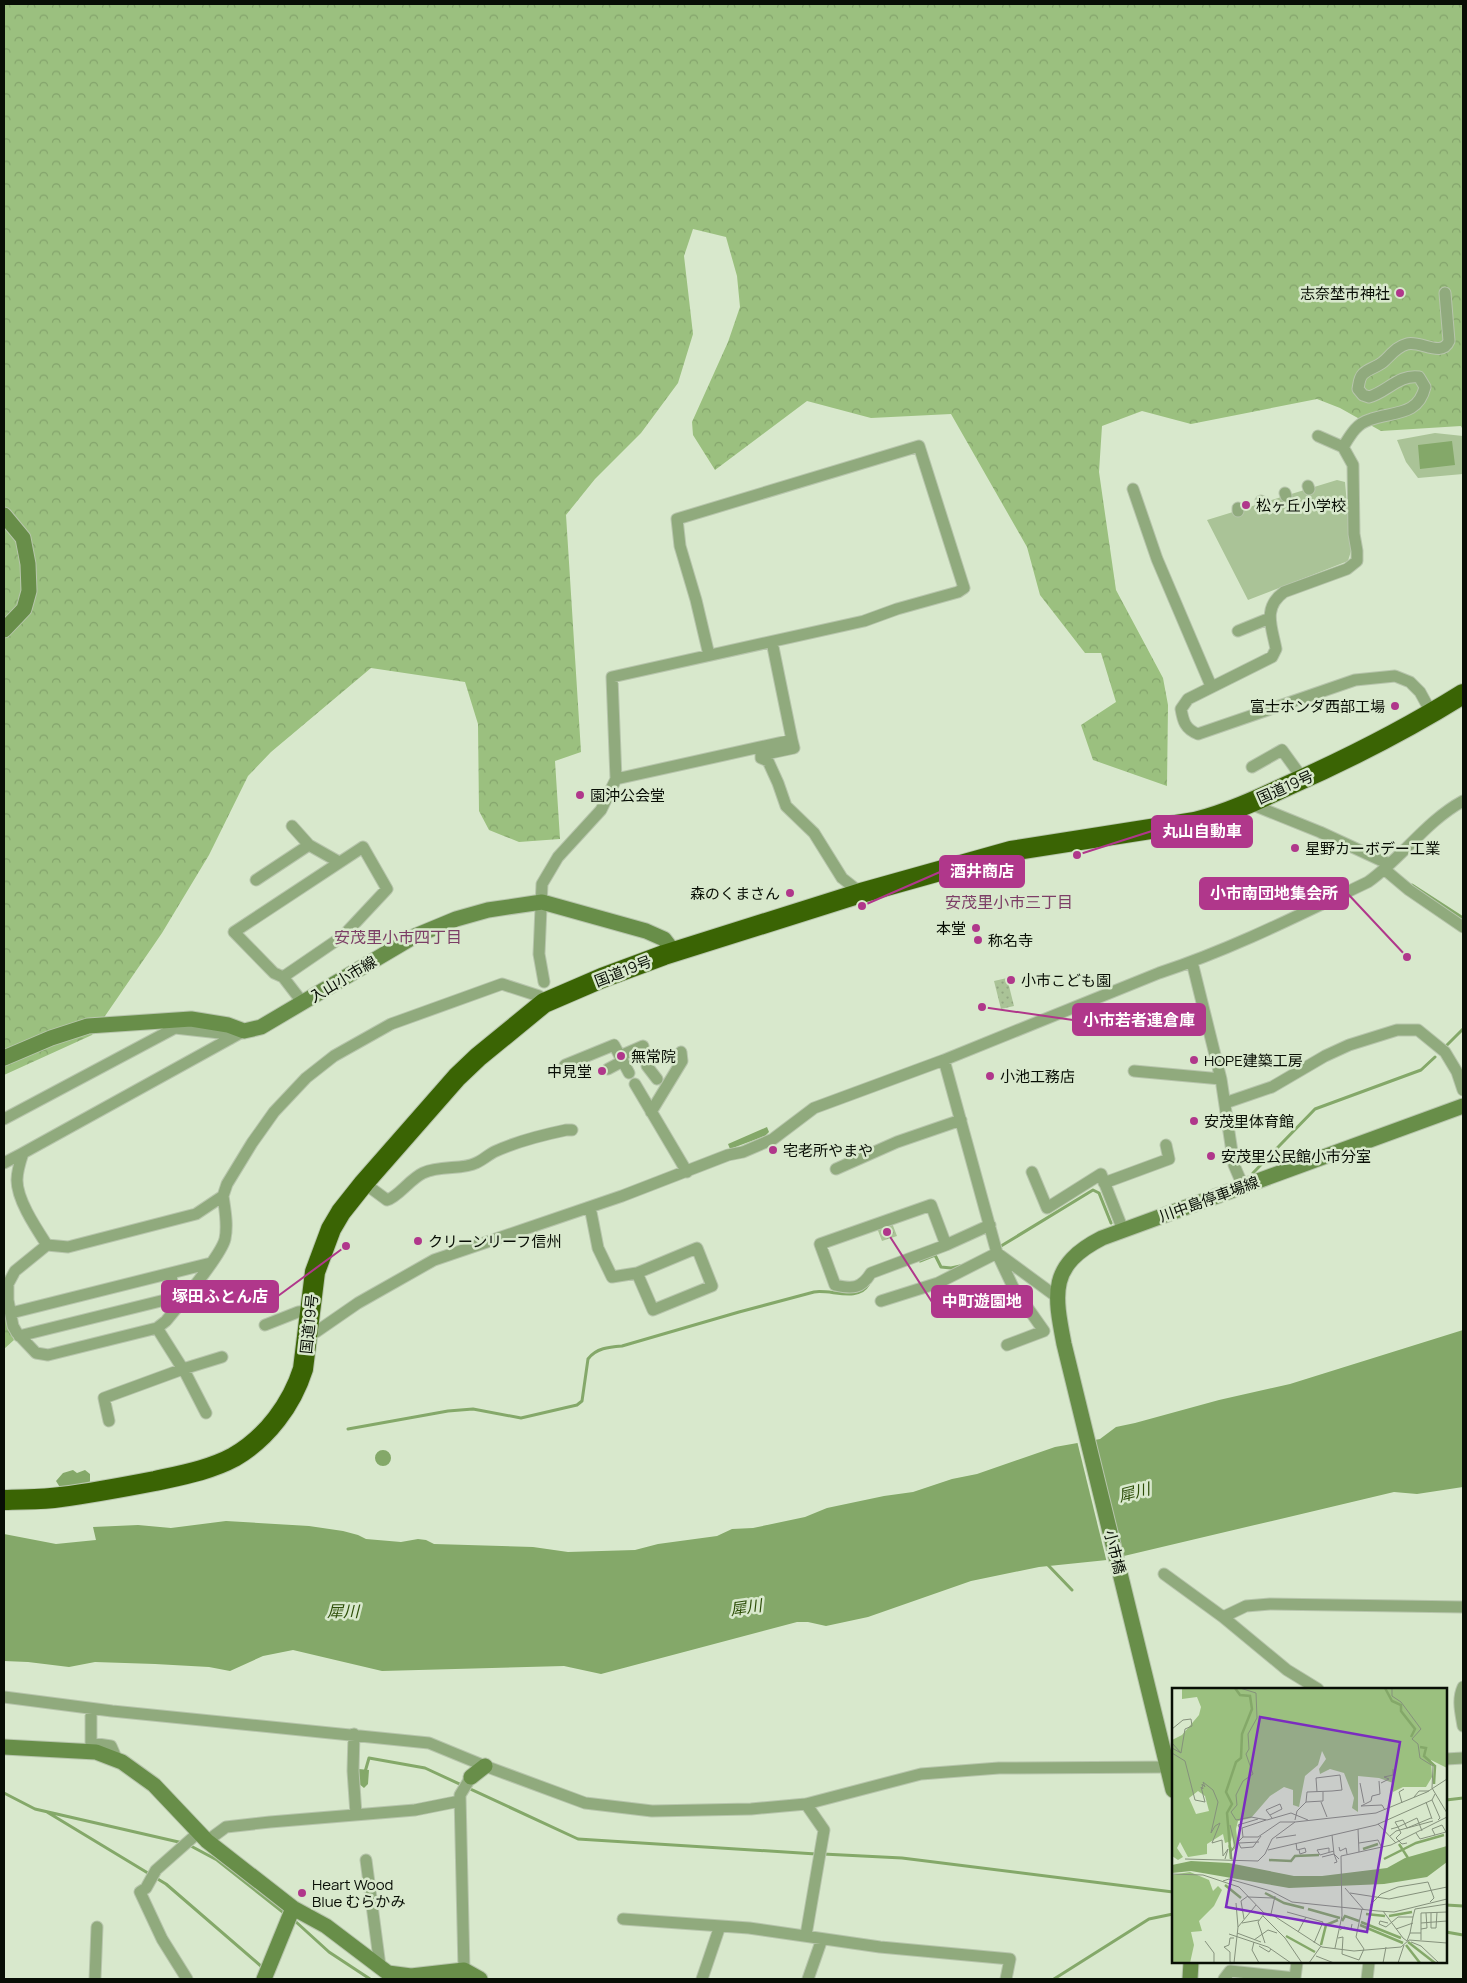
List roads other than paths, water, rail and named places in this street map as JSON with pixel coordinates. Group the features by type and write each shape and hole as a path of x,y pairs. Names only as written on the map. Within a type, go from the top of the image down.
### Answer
{"highway":[{"name":"国道19号","path":"4,1500 59,1497 193,1473 234,1457 261,1437 290,1399 304,1369 316,1272 324,1246 341,1212 457,1077 544,1003 602,978 674,952 861,893 1011,851 1195,822 1212,817 1254,801 1348,759 1432,714 1463,694"}],"main road":[{"path":"4,515 23,538 28,564 29,591 24,610 4,630"},
{"name":"入山小市線","path":"244,1031 261,1027 414,936 456,919 488,910 542,902 646,931 664,938 674,952"},
{"path":"4,1058 51,1038 88,1026 191,1019 228,1025 244,1031"},
{"name":"川中島停車場線","path":"1064,1344 1057,1297 1059,1282 1067,1265 1090,1244 1123,1230 1463,1106"},
{"name":"小市橋","path":"1064,1344 1169,1765"},
{"path":"4,1747 96,1752 116,1760 154,1785 203,1836 293,1908 326,1926 386,1973 410,1976 464,1970 480,1979"},
{"path":"1169,1765 1172,1784"},
{"path":"470,1777 485,1766"},
{"path":"264,1979 293,1908"},
{"path":"1190,1979 1191,1963"}],"street":[{"path":"1343,447 1358,426 1368,420 1406,411 1423,398 1425,388 1419,377 1404,377 1375,395 1368,397 1362,395 1358,389 1359,381 1363,374 1382,363 1397,348 1403,345 1410,343 1442,348 1447,346 1449,341 1445,293"},
{"path":"1318,436 1343,447 1353,465 1354,534 1357,561 1347,569 1284,592 1271,606 1270,618 1276,649 1272,657 1188,699 1181,709 1184,723 1190,731 1198,734 1355,680 1395,676 1410,682 1420,692 1432,714"},
{"path":"544,982 539,954 542,884 558,857 601,810 616,779 612,678 864,621 897,609 958,592 964,588 919,446 677,519 680,546 696,600 708,655"},
{"path":"1133,488 1157,559 1211,686"},
{"path":"1238,631 1270,618"},
{"path":"772,642 794,748 760,755 768,761 786,806 814,834 842,878 861,893"},
{"path":"616,779 792,740"},
{"path":"1252,767 1282,750 1304,779"},
{"path":"1254,801 1258,806 1320,832 1386,866 1409,890 1463,927"},
{"path":"308,1334 316,1332 358,1303 434,1260 743,1152 773,1139 814,1108 944,1060 1159,973 1192,962 1296,918 1368,882 1426,828 1463,801"},
{"path":"292,826 309,845 339,862"},
{"path":"256,880 309,845"},
{"path":"283,977 342,936 387,889 363,847 234,932 274,973 283,977 303,1003"},
{"path":"1192,962 1225,1103 1234,1165 1243,1186"},
{"path":"223,1196 196,1214 68,1246 47,1245 15,1271 8,1284 8,1300 13,1326 19,1336 36,1353 48,1356 157,1328 166,1321 174,1303 211,1263 225,1240 226,1218 223,1196 227,1184 245,1153 274,1112 306,1078 334,1056 391,1024 502,984 540,996 544,1003"},
{"path":"4,1119 175,1028 220,1033 230,1039"},
{"path":"1225,1103 1272,1087 1348,1045 1397,1030 1418,1030 1445,1052 1457,1072 1463,1090"},
{"path":"4,1163 244,1031"},
{"path":"565,1065 614,1045 687,1172"},
{"path":"608,1069 643,1046 647,1066 657,1079"},
{"path":"651,1112 682,1061 681,1052"},
{"path":"944,1060 997,1253 1012,1287 1044,1331 1007,1344"},
{"path":"1134,1071 1220,1079"},
{"path":"836,1169 898,1142 961,1120"},
{"path":"364,1183 387,1200 392,1199 417,1176 433,1169 475,1164 494,1151 529,1139 572,1130"},
{"path":"1104,1182 1169,1159 1166,1145"},
{"path":"23,1154 19,1165 18,1187 33,1223 47,1245"},
{"path":"1032,1172 1047,1208 1101,1174 1123,1230"},
{"path":"946,1245 931,1205 820,1244 834,1285 858,1286 865,1282 871,1273 946,1245 990,1225"},
{"path":"590,1206 598,1248 612,1277 637,1273 697,1248 712,1286 653,1310 637,1273"},
{"path":"997,1253 1057,1297"},
{"path":"881,1301 938,1283 997,1253"},
{"path":"11,1313 211,1263"},
{"path":"171,1273 174,1303"},
{"path":"19,1336 174,1303"},
{"path":"265,1325 298,1312 310,1311"},
{"path":"157,1328 183,1369 206,1414"},
{"path":"109,1421 104,1398 222,1357"},
{"path":"1164,1574 1223,1617 1286,1670 1316,1688"},
{"path":"1223,1617 1246,1606 1270,1604 1463,1607"},
{"path":"1463,1688 1459,1702 1463,1726"},
{"path":"4,1697 92,1709 429,1743 585,1803 652,1811 751,1809 806,1804 921,1774 999,1768 1169,1765"},
{"path":"92,1709 91,1743 111,1746 116,1760"},
{"path":"354,1734 353,1771 356,1814"},
{"path":"1447,1759 1463,1758"},
{"path":"464,1970 460,1798 470,1777"},
{"path":"187,1979 162,1939 140,1892 146,1888 156,1870 203,1836 226,1827 414,1810 460,1798"},
{"path":"806,1804 824,1830 806,1935"},
{"path":"366,1860 386,1973"},
{"path":"623,1919 720,1926 806,1935 880,1947 1010,1958 1006,1979"},
{"path":"702,1979 720,1926"},
{"path":"94,1979 97,1927"},
{"path":"808,1979 822,1939"},
{"path":"1224,1979 1230,1971 1295,1978 1297,1963"},
{"path":"1367,1979 1368,1963"}],"water":[{"path":"1452,441 1455,465 1420,469 1418,445"},
{"path":"767,1127 769,1132 765,1136 730,1149 728,1144"},
{"name":"犀川","path":"1463,1330 1463,1487 1417,1494 1394,1492 1107,1560 1039,1567 971,1581 868,1617 826,1626 808,1622 797,1622 601,1674 564,1666 382,1671 293,1650 263,1656 230,1671 209,1667 155,1664 95,1662 69,1667 4,1661 4,1534 56,1544 96,1540 93,1527 138,1525 171,1528 226,1521 309,1526 343,1531 366,1539 401,1542 418,1539 434,1544 533,1547 568,1552 635,1550 658,1544 717,1536 732,1529 753,1528 805,1517 827,1508 913,1492 952,1479 977,1474 1055,1447 1100,1439 1116,1427 1219,1400 1290,1384"},
{"path":"380,1450 386,1450 391,1455 389,1464 380,1466 375,1461 375,1455"},
{"path":"73,1470 77,1473 85,1470 90,1474 88,1486 61,1489 56,1481 63,1473"},
{"path":"359,1769 369,1770 368,1784 364,1788 358,1783"}],"waterway":[{"path":"1412,885 1463,918"},
{"path":"1445,1047 1463,1029"},
{"path":"1253,1173 1315,1109 1421,1070 1435,1057"},
{"path":"1001,1246 1093,1190 1099,1193 1111,1223"},
{"path":"920,1261 935,1255 941,1267 951,1268 960,1266"},
{"path":"348,1429 448,1411 473,1409 521,1418 577,1405 582,1401 588,1359 599,1350 622,1346 814,1292 851,1294 858,1293 868,1285"},
{"path":"1047,1564 1072,1590"},
{"path":"365,1772 369,1758 425,1768 578,1839 816,1854"},
{"path":"4,1793 35,1809 183,1843"},
{"path":"1447,1800 1463,1798"},
{"path":"47,1812 166,1884 262,1967"},
{"path":"189,1845 217,1860 284,1913"},
{"path":"823,1854 902,1858 1172,1892"},
{"path":"1447,1905 1463,1906"},
{"path":"1054,1979 1149,1919 1172,1914"},
{"path":"295,1921 329,1952 370,1979"},
{"path":"1447,1932 1463,1935"}],"place":[{"name":"志奈埜市神社","path":"1400,293"},
{"name":"松ヶ丘小学校","path":"1246,505"},
{"name":"富士ホンダ西部工場","path":"1395,706"},
{"name":"園沖公会堂","path":"580,795"},
{"name":"星野カーボデー工業","path":"1295,848"},
{"name":"丸山自動車","path":"1077,855"},
{"name":"森のくまさん","path":"790,893"},
{"name":"酒井商店","path":"862,906"},
{"name":"本堂","path":"976,928"},
{"name":"称名寺","path":"978,940"},
{"name":"小市南団地集会所","path":"1407,957"},
{"name":"小市こども園","path":"1011,980"},
{"name":"小市若者連倉庫","path":"982,1007"},
{"name":"無常院","path":"621,1056"},
{"name":"HOPE建築工房","path":"1194,1060"},
{"name":"中見堂","path":"602,1071"},
{"name":"小池工務店","path":"990,1076"},
{"name":"安茂里体育館","path":"1194,1121"},
{"name":"宅老所やまや","path":"773,1150"},
{"name":"安茂里公民館小市分室","path":"1211,1156"},
{"name":"中町遊園地","path":"887,1232"},
{"name":"クリーンリーフ信州","path":"418,1241"},
{"name":"塚田ふとん店","path":"346,1246"},
{"name":"Heart Wood Blue むらかみ","path":"302,1893"}],"district":[{"name":"安茂里小市三丁目","path":"1009,902"},
{"name":"安茂里小市四丁目","path":"398,937"}]}
